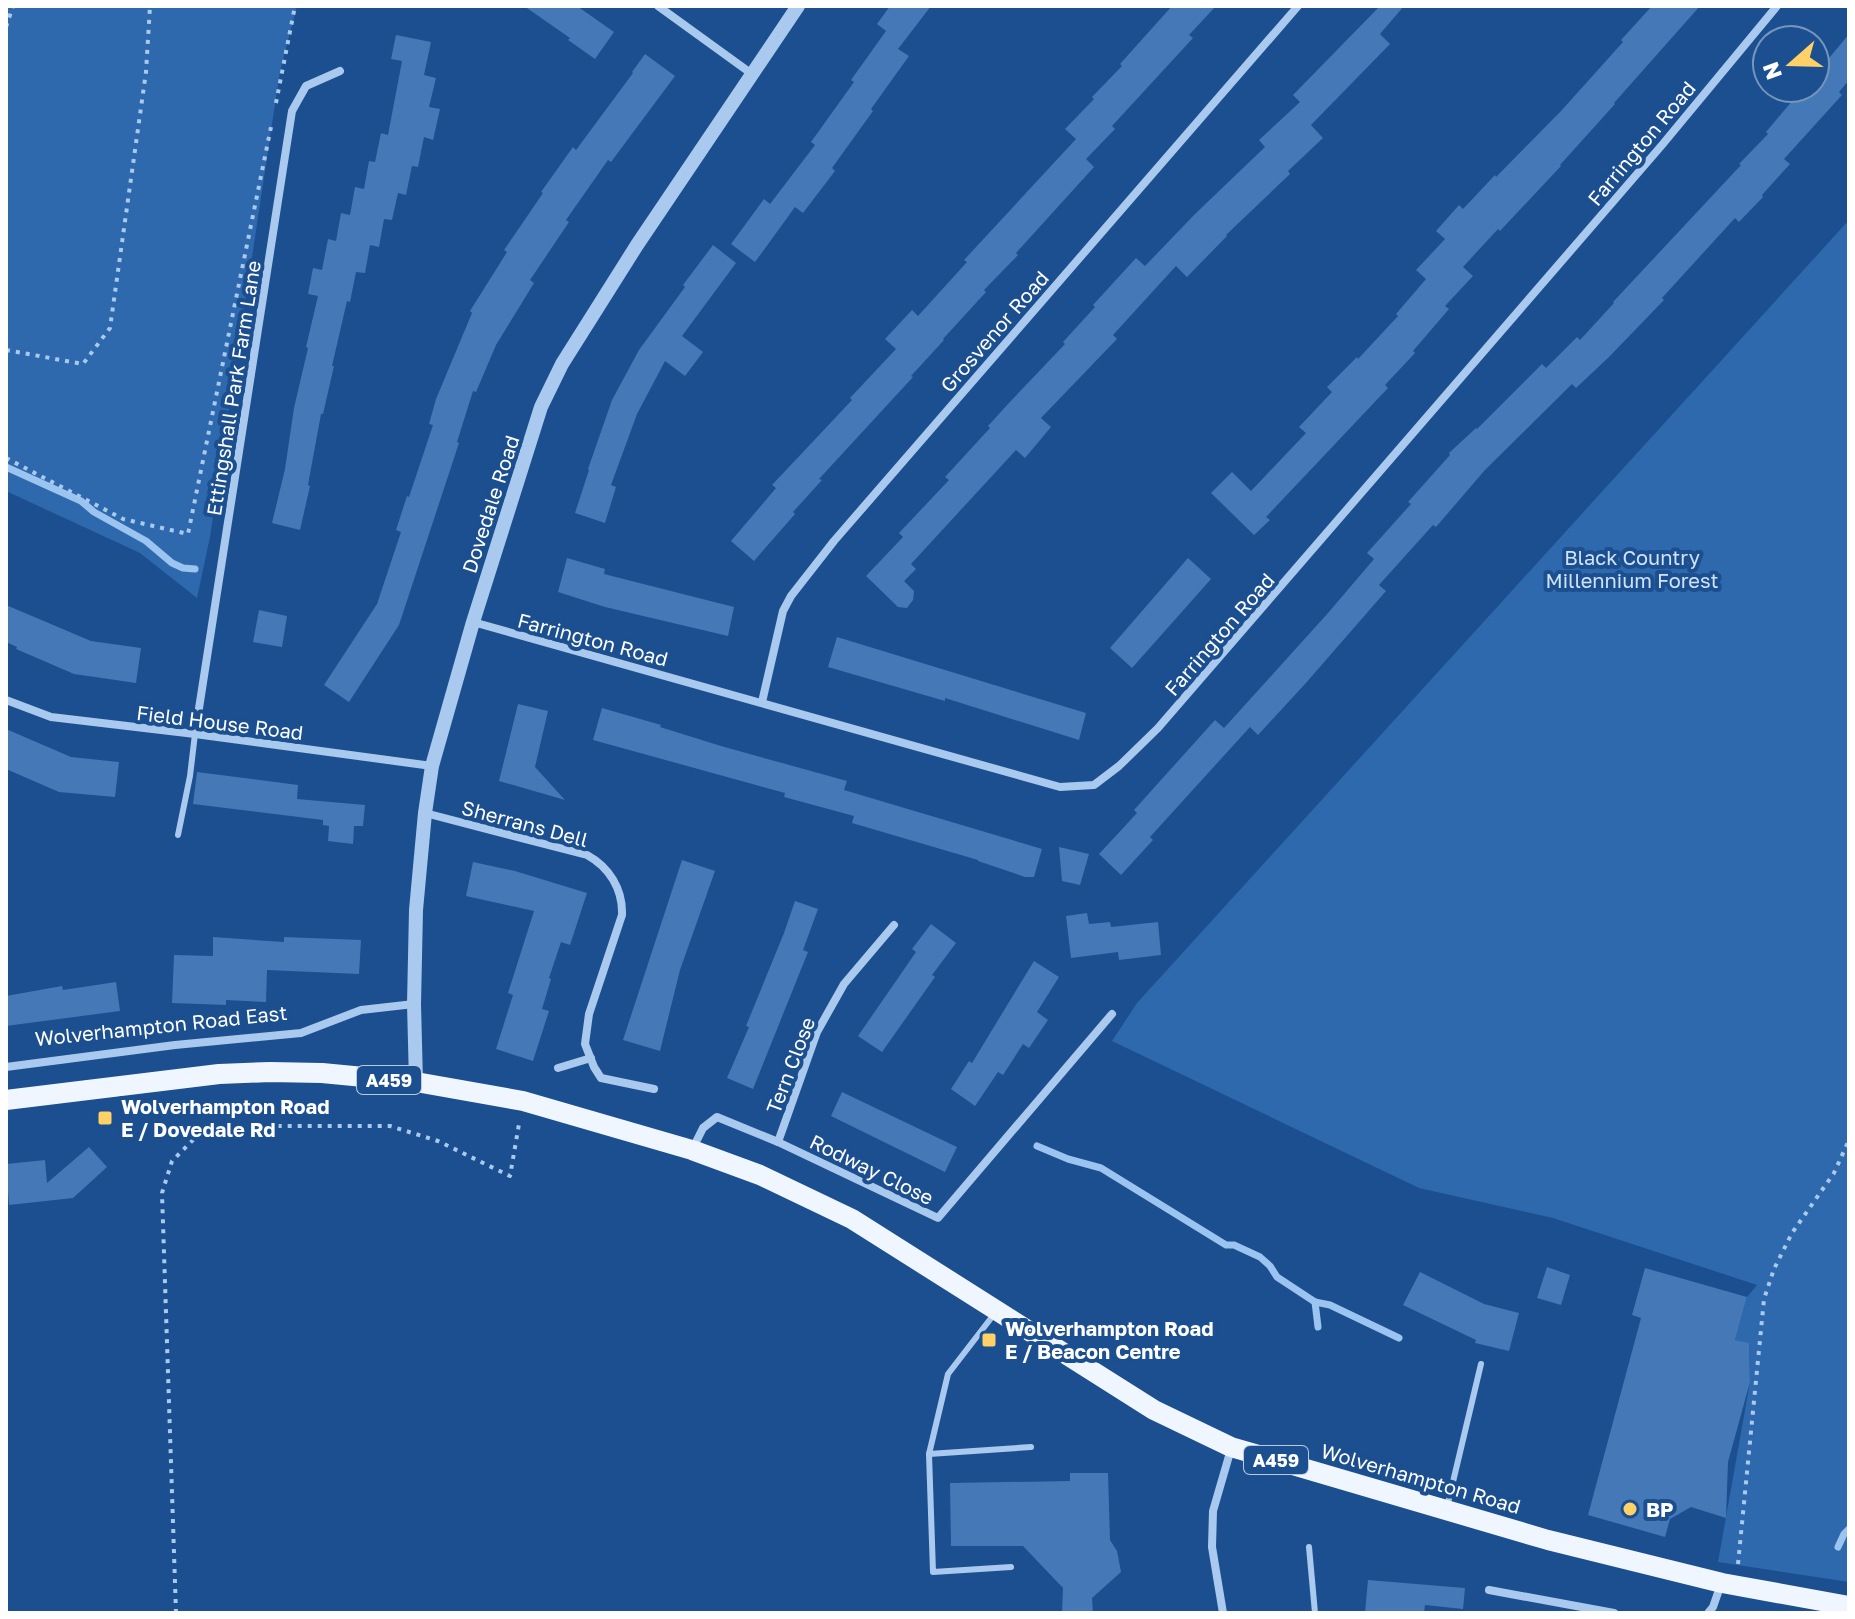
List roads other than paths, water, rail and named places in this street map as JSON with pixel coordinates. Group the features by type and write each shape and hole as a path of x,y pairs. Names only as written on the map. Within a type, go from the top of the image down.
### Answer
{"main road":[{"name":"A459","path":"6,1100 231,1073 322,1073 416,1082 523,1101 692,1150"},
{"name":"Wolverhampton Road","path":"692,1150 760,1175 852,1219 1154,1410 1231,1447 1548,1540 1729,1584 1849,1606"}],"street":[{"path":"658,6 753,75"},
{"name":"Dovedale Road","path":"416,1082 416,910 432,766 473,622 541,407 562,364 637,245 798,6"},
{"name":"Grosvenor Road","path":"762,702 783,611 791,596 834,541 1298,6"},
{"name":"Farrington Road","path":"473,622 1060,787 1094,785 1119,766 1158,728 1662,145 1777,6"},
{"name":"Ettingshall Park Farm Lane","path":"195,734 292,111 306,86 340,71"},
{"name":"Field House Road","path":"6,700 51,717 432,766"},
{"name":"Sherrans Dell","path":"425,813 587,855 609,872 622,903 622,915 589,1014 585,1044 591,1058"},
{"name":"Tern Close","path":"778,1142 817,1032 844,984 894,925"},
{"name":"Wolverhampton Road East","path":"6,1067 175,1045 301,1033 361,1010 414,1004"},
{"name":"Rodway Close","path":"692,1150 703,1128 717,1117 778,1142 938,1218 1112,1014"},
{"path":"558,1068 591,1058 601,1078 654,1089"},
{"path":"1223,1613 1212,1547 1213,1511 1231,1447"},
{"path":"1708,1613 1729,1584"},
{"path":"1489,1590 1614,1613"}],"lane":[{"path":"178,835 195,734"},
{"path":"998,1310 948,1374 929,1454 933,1572 1011,1567"},
{"path":"1446,1510 1481,1364"},
{"path":"929,1454 1031,1447"},
{"path":"1309,1547 1315,1613"}],"waterway":[{"path":"6,467 81,501 94,512 146,541 172,563 195,569"},
{"path":"1037,1146 1101,1168 1226,1245 1234,1245 1260,1257 1277,1277 1315,1302 1330,1305 1399,1338"},
{"path":"1315,1302 1318,1327"},
{"path":"1838,1547 1849,1529"}],"place":[{"name":"Wolverhampton Road E / Dovedale Rd","path":"105,1118"},
{"name":"Wolverhampton Road E / Beacon Centre","path":"989,1340"},
{"name":"BP","path":"1630,1509"}],"park label":[{"name":"Black Country Millennium Forest","path":"1632,568"}]}
